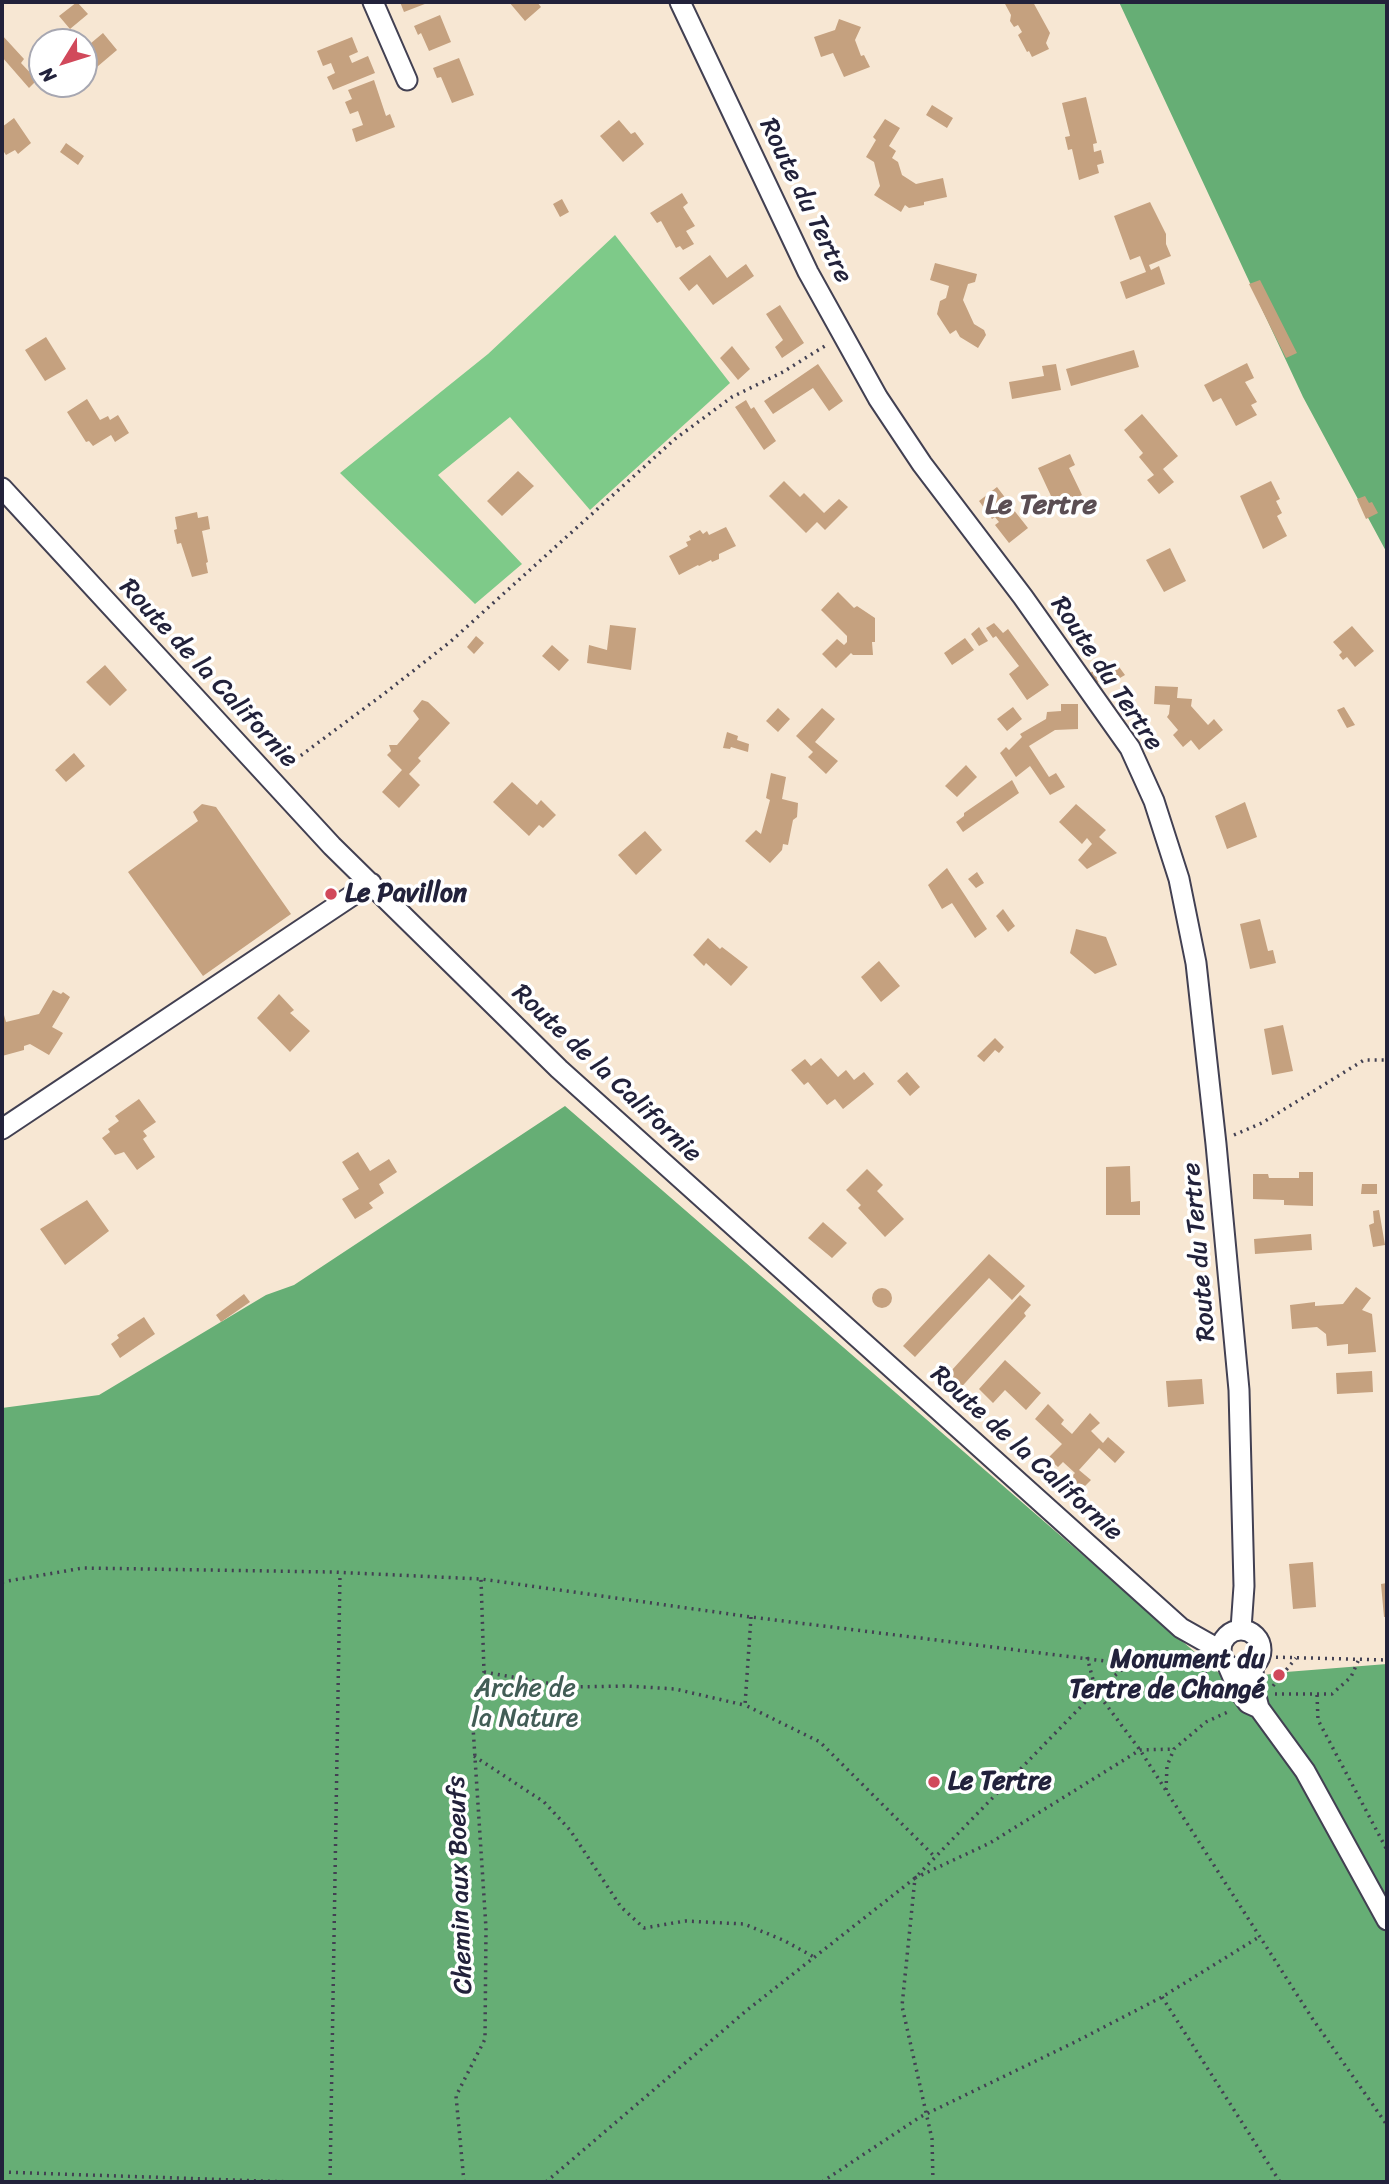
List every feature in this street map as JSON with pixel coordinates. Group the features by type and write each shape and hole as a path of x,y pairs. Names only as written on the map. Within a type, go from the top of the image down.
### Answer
{"street":[{"path":"373,2 407,80"},
{"name":"Route du Tertre","path":"680,2 808,272 842,335 922,464 1077,671 1135,759 1154,801 1181,891 1196,963 1216,1144 1239,1390 1244,1586 1241,1629"},
{"name":"Route de la Californie","path":"2,488 332,846 559,1069 1181,1628 1224,1658"},
{"path":"2,1129 371,883"},
{"path":"1255,1703 1248,1703 1238,1689 1224,1658 1221,1644 1228,1633 1241,1629 1253,1634 1260,1644 1254,1689 1255,1703 1305,1771 1387,1920"},
{"path":"1224,1658 1241,1670 1257,1661"}],"path":[{"path":"269,779 450,642 675,439 732,397 783,372 842,335"},
{"path":"1216,1144 1262,1123 1364,1060 1387,1060"},
{"path":"2,1582 83,1568 340,1573 481,1579 751,1617 1129,1664 1186,1660"},
{"path":"330,2182 340,1573"},
{"name":"Chemin aux Boeufs","path":"464,2182 456,2096 485,2039 486,1928 472,1727 484,1672 481,1579"},
{"path":"745,1705 751,1617"},
{"path":"1087,1657 1096,1691 1140,1750 1312,2018 1387,2125"},
{"path":"1255,1703 1296,1658"},
{"path":"1257,1661 1296,1658 1387,1660"},
{"path":"1166,1793 1167,1766 1174,1749 1206,1722 1255,1703 1332,1694 1352,1677 1359,1658"},
{"path":"546,2182 746,2011 915,1878 1096,1691 1129,1664"},
{"path":"484,1672 570,1687 675,1689 745,1705 820,1742 936,1857"},
{"path":"1317,1695 1318,1720 1387,1850"},
{"path":"915,1878 990,1843 1140,1750 1174,1749"},
{"path":"474,1756 544,1802 570,1830 621,1907 644,1928 685,1921 744,1924 783,1940 814,1957"},
{"path":"915,1878 902,2006 932,2139 933,2182"},
{"path":"822,2182 920,2117 1162,1997 1259,1937"},
{"path":"1162,1997 1280,2182"},
{"path":"2,2172 293,2182"}],"green space":[{"path":"1119,2 1387,2 1387,553 1303,397"},
{"path":"615,235 730,383 590,510 510,417 438,475 522,564 475,604 340,473 488,354"},
{"name":"Arche de la Nature","path":"565,1106 1227,1680 1387,1664 1387,2182 2,2182 2,1408 99,1395 266,1295 294,1285"}],"building":[{"path":"77,2 88,14 71,28 59,16"},
{"path":"400,2 430,2 404,12"},
{"path":"509,2 537,2 541,7 525,21"},
{"path":"1004,2 1033,2 1050,33 1046,43 1049,49 1032,57 1029,51 1027,52 1018,35 1022,32 1018,25 1014,27 1010,21 1011,15"},
{"path":"440,15 451,42 429,51 421,33 418,35 414,26"},
{"path":"839,19 861,27 855,40 861,56 864,55 870,67 844,77 833,53 821,57 814,37 835,30"},
{"path":"103,33 117,50 98,66 98,37"},
{"path":"2,35 24,59 21,63 28,70 28,87 2,57"},
{"path":"352,37 358,52 349,56 352,63 368,56 375,73 333,90 327,77 335,73 331,63 323,66 317,51"},
{"path":"459,58 474,95 452,103 441,77 437,78 433,68"},
{"path":"374,80 386,116 390,114 395,127 356,142 352,129 363,125 358,111 350,114 345,102 352,99 348,90"},
{"path":"1086,97 1097,143 1093,144 1094,152 1101,150 1104,163 1097,165 1099,173 1079,180 1072,149 1068,150 1065,137 1070,136 1062,103"},
{"path":"932,105 953,118 947,128 926,115"},
{"path":"14,118 31,143 18,154 15,150 6,155 2,149 2,127"},
{"path":"885,119 900,128 889,146 896,151 892,158 898,162 902,175 916,184 943,178 947,197 909,208 905,205 901,212 874,195 880,186 874,162 866,157 876,140 873,137"},
{"path":"619,120 631,134 635,132 644,144 623,162 600,136"},
{"path":"66,143 84,156 78,165 60,152"},
{"path":"682,193 688,203 683,207 695,226 686,231 694,244 683,250 680,246 676,248 661,221 657,223 650,213"},
{"path":"562,199 569,212 560,217 553,204"},
{"path":"1150,202 1166,234 1166,244 1171,256 1149,265 1151,270 1159,266 1165,284 1126,299 1120,282 1146,272 1140,256 1130,260 1114,216"},
{"path":"710,255 727,278 746,264 754,276 713,305 697,284 689,291 679,278"},
{"path":"935,263 977,274 975,282 968,284 963,300 974,324 984,330 986,335 978,348 960,337 956,330 950,334 937,314 940,301 946,298 949,286 930,280"},
{"path":"1260,280 1297,353 1286,358 1249,284"},
{"path":"780,305 804,343 782,358 775,347 783,340 766,314"},
{"path":"46,337 66,369 45,381 25,350"},
{"path":"732,346 750,369 738,380 720,358"},
{"path":"1134,350 1139,367 1071,386 1066,369"},
{"path":"1247,363 1254,378 1245,382 1257,402 1251,405 1257,415 1236,426 1221,398 1213,402 1204,385"},
{"path":"818,364 843,401 829,411 813,388 773,414 764,401"},
{"path":"1056,364 1061,390 1012,399 1009,382 1044,376 1042,366"},
{"path":"87,399 100,420 108,416 110,420 118,415 129,433 115,442 111,435 93,446 89,441 86,442 67,412"},
{"path":"746,400 751,409 754,407 776,441 764,450 735,407"},
{"path":"1142,414 1178,456 1163,469 1174,482 1159,494 1147,480 1154,475 1139,457 1143,453 1124,430"},
{"path":"1070,454 1075,465 1069,468 1082,495 1066,503 1068,507 1058,511 1038,468"},
{"path":"518,471 534,486 502,516 487,501"},
{"path":"784,481 800,497 804,493 824,513 839,499 848,507 825,530 817,522 806,533 769,496"},
{"path":"1271,481 1280,499 1276,501 1282,513 1277,516 1287,536 1263,549 1240,496"},
{"path":"997,487 1010,504 1007,506 1011,511 1013,509 1028,528 1009,543 995,525 999,522 995,517 992,519 979,501"},
{"path":"1365,496 1378,513 1366,519 1357,499"},
{"path":"197,512 198,518 208,516 210,529 202,531 208,573 192,577 181,543 177,544 175,517"},
{"path":"726,527 736,546 719,554 719,559 698,565 679,575 669,556 688,546 686,542 691,540 689,536 700,530 703,534 707,531 709,535"},
{"path":"1170,548 1186,581 1164,592 1146,560"},
{"path":"838,592 854,608 857,606 875,618 875,642 872,642 873,655 851,653 836,668 822,654 837,639 844,645 847,636 821,610"},
{"path":"994,623 1003,633 1008,629 1049,685 1027,700 1009,674 1019,666 996,636 993,638 986,628"},
{"path":"610,625 636,628 631,670 587,663 589,645 607,650"},
{"path":"1352,626 1374,651 1355,667 1347,657 1343,660 1339,655 1342,652 1333,642"},
{"path":"979,627 988,641 979,646 971,634"},
{"path":"476,636 484,643 474,654 467,647"},
{"path":"965,638 974,650 952,665 944,653"},
{"path":"552,645 569,660 559,671 542,656"},
{"path":"1114,660 1125,675 1113,682 1109,676 1097,683 1090,673"},
{"path":"105,665 127,690 110,706 86,682"},
{"path":"1155,686 1178,687 1177,698 1192,699 1191,706 1208,725 1214,719 1223,730 1199,750 1191,740 1183,747 1173,735 1178,730 1167,717 1170,705 1154,704"},
{"path":"422,700 428,702 450,723 418,758 421,761 409,774 420,785 399,808 382,792 402,770 387,755 391,751 389,745 397,745 419,719 413,711"},
{"path":"1061,704 1078,704 1078,729 1055,730 1029,746 1049,777 1056,773 1065,787 1050,795 1030,766 1016,777 1000,753 1006,747 1009,750 1022,737 1020,734 1046,719 1047,712 1061,711"},
{"path":"1013,707 1022,719 1007,731 997,719"},
{"path":"1344,707 1355,725 1347,728 1337,710"},
{"path":"778,708 790,719 778,732 766,721"},
{"path":"822,708 835,719 815,742 838,761 826,774 808,757 813,752 796,736"},
{"path":"727,732 738,736 737,740 749,744 748,752 731,747 723,748"},
{"path":"74,753 85,766 66,782 55,770"},
{"path":"966,765 977,777 957,797 945,786"},
{"path":"771,773 786,777 782,799 798,803 797,817 793,820 788,845 783,844 782,850 770,863 745,841 756,830 761,834 770,800 766,798"},
{"path":"1012,780 1019,793 963,832 956,822 964,813"},
{"path":"512,782 537,805 541,800 556,815 543,828 539,825 529,836 493,802"},
{"path":"1245,802 1257,837 1227,849 1215,816"},
{"path":"202,804 216,807 291,914 203,976 128,872 198,821 193,812"},
{"path":"1076,804 1106,830 1099,837 1117,853 1087,869 1078,860 1092,844 1087,838 1082,844 1059,822"},
{"path":"645,831 662,850 636,875 618,855"},
{"path":"947,868 987,929 975,938 952,903 942,909 928,885"},
{"path":"977,872 984,883 976,888 968,879"},
{"path":"1003,909 1015,926 1008,932 996,916"},
{"path":"1260,919 1268,951 1273,950 1276,963 1250,969 1240,924"},
{"path":"1076,929 1106,937 1117,965 1095,974 1070,953"},
{"path":"708,938 748,967 731,986 693,955"},
{"path":"879,961 900,986 881,1002 861,977"},
{"path":"53,990 70,997 52,1027 63,1033 49,1055 30,1044 24,1046 24,1050 2,1056 2,1016 4,1015 6,1022 39,1014"},
{"path":"279,994 294,1010 290,1013 310,1031 290,1052 257,1018"},
{"path":"1283,1025 1293,1071 1272,1075 1264,1029"},
{"path":"995,1038 1004,1047 999,1053 995,1050 984,1062 977,1056"},
{"path":"821,1058 838,1077 846,1070 854,1080 864,1072 874,1084 843,1109 835,1099 827,1105 808,1082 804,1085 791,1070 805,1059 811,1066"},
{"path":"907,1072 920,1087 910,1096 897,1081"},
{"path":"139,1099 156,1122 143,1131 147,1136 143,1139 155,1157 137,1170 124,1152 115,1155 102,1138 110,1132 108,1129 119,1121 115,1116"},
{"path":"358,1152 370,1171 389,1159 397,1172 379,1184 384,1193 369,1203 373,1208 355,1219 342,1199 359,1189 342,1162"},
{"path":"1130,1166 1131,1202 1140,1201 1140,1215 1106,1215 1106,1167"},
{"path":"867,1169 883,1185 877,1191 904,1219 885,1237 858,1208 861,1205 846,1190"},
{"path":"1299,1172 1313,1172 1313,1206 1284,1205 1284,1200 1253,1199 1253,1174 1268,1174 1269,1178 1299,1178"},
{"path":"1362,1184 1377,1184 1377,1194 1361,1194"},
{"path":"87,1200 109,1231 65,1265 40,1229"},
{"path":"1379,1210 1385,1245 1373,1247 1369,1225 1374,1223 1373,1211"},
{"path":"823,1222 847,1243 832,1258 808,1238"},
{"path":"1311,1234 1312,1250 1255,1254 1254,1239"},
{"path":"989,1254 1025,1286 1012,1300 989,1278 915,1357 903,1346"},
{"path":"1356,1287 1371,1298 1362,1310 1372,1314 1376,1352 1348,1354 1348,1344 1327,1346 1326,1334 1317,1327 1292,1329 1290,1305 1315,1302 1315,1306 1343,1304"},
{"path":"882,1288 889,1291 892,1298 889,1305 882,1308 875,1305 872,1298 875,1291"},
{"path":"244,1294 250,1302 221,1322 216,1315"},
{"path":"1020,1295 1031,1305 1024,1313 1026,1316 956,1393 942,1381"},
{"path":"144,1317 155,1334 120,1358 111,1344 119,1338 117,1335"},
{"path":"1005,1360 1041,1393 1026,1410 1005,1390 993,1403 979,1389"},
{"path":"1372,1371 1373,1392 1337,1394 1336,1373"},
{"path":"1202,1379 1204,1404 1168,1407 1166,1381"},
{"path":"1048,1404 1064,1420 1061,1424 1072,1434 1090,1413 1100,1423 1091,1431 1103,1443 1108,1437 1125,1452 1115,1463 1099,1448 1079,1470 1091,1480 1082,1489 1070,1478 1075,1473 1063,1462 1058,1467 1048,1458 1062,1444 1035,1419"},
{"path":"1313,1562 1316,1607 1293,1609 1289,1564"},
{"path":"1387,1583 1387,1617 1384,1617 1381,1584"}],"place":[{"name":"Le Pavillon","path":"331,894"},
{"name":"Monument du Tertre de Changé","path":"1279,1675"},
{"name":"Le Tertre","path":"934,1782"}],"district":[{"name":"Le Tertre","path":"1041,506"}]}
